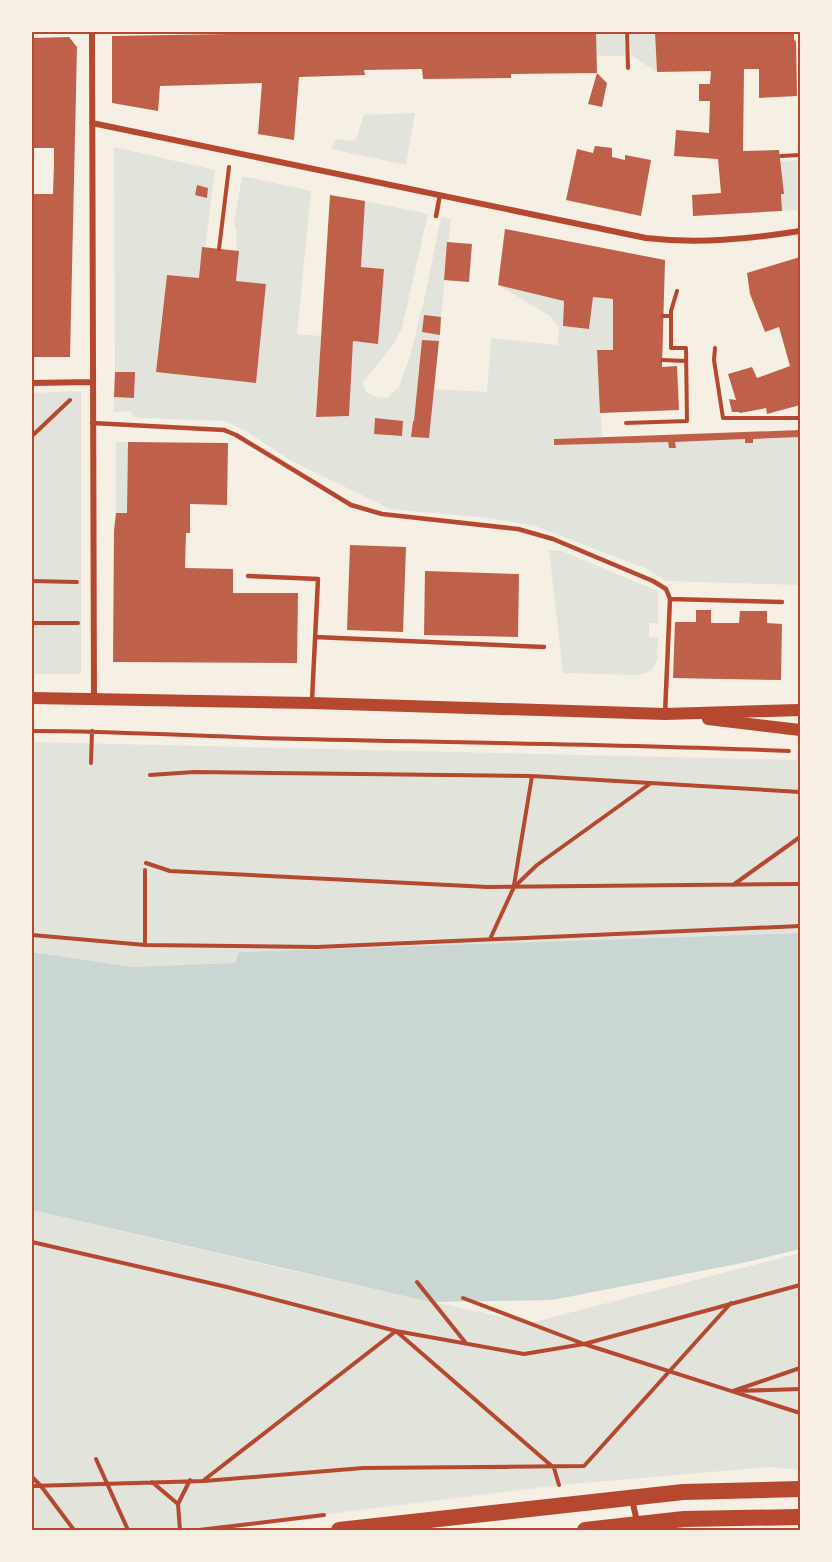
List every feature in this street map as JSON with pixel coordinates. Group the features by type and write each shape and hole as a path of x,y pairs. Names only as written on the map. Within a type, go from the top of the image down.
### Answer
{"highway":[{"path":"339,1530 683,1492 801,1489"},
{"path":"585,1530 639,1527 684,1518 801,1517"}],"main road":[{"path":"32,698 312,703 665,714 801,710"},
{"path":"665,714 801,730"}],"street":[{"path":"92,32 93,699"},
{"path":"92,123 646,238 678,242 758,237 801,231"},
{"path":"32,382 92,382"},
{"path":"632,1497 639,1527"}],"lane":[{"path":"436,216 440,195"},
{"path":"92,423 224,430 351,505 382,514 500,526 534,533 653,581 666,589 670,599 665,714"},
{"path":"248,576 318,579 312,703"},
{"path":"670,599 782,602"},
{"path":"315,637 544,648"}],"path":[{"path":"627,32 628,68"},
{"path":"219,249 231,152"},
{"path":"781,156 801,155"},
{"path":"626,423 687,421 686,348 671,348 671,316 677,291"},
{"path":"662,316 671,316"},
{"path":"715,348 714,360 723,418 801,418"},
{"path":"662,360 686,361"},
{"path":"32,436 92,382"},
{"path":"32,581 93,582"},
{"path":"32,623 93,623"},
{"path":"32,731 92,731 297,739 646,745 801,752"},
{"path":"91,763 92,731"},
{"path":"150,775 194,772 532,776 801,792"},
{"path":"490,939 514,886 532,776"},
{"path":"514,886 537,865 652,783"},
{"path":"732,885 801,837"},
{"path":"146,863 171,871 514,886 801,884"},
{"path":"145,870 145,945"},
{"path":"32,935 145,945 317,946 801,926"},
{"path":"32,1242 227,1287 396,1331 525,1354 584,1344 801,1285"},
{"path":"417,1282 465,1342"},
{"path":"463,1298 584,1344 801,1413"},
{"path":"32,1486 204,1480 363,1468 584,1466 731,1303"},
{"path":"396,1331 554,1468 560,1485"},
{"path":"204,1480 396,1331"},
{"path":"732,1391 801,1368"},
{"path":"732,1391 801,1389"},
{"path":"96,1459 128,1530"},
{"path":"32,1477 74,1530"},
{"path":"180,1530 178,1504 190,1480"},
{"path":"152,1482 178,1504"}],"shaded area":[{"path":"596,32 624,32 625,56 596,56"},
{"path":"630,32 655,32 657,72 631,55"},
{"path":"415,113 406,165 331,149 336,139 356,140 364,115"},
{"path":"114,147 215,170 199,278 167,275 157,372 256,383 266,284 236,281 239,252 236,251 237,234 234,223 242,176 311,191 297,334 321,336 316,417 349,415 353,341 378,343 383,269 361,267 365,201 428,214 402,328 393,345 363,382 366,392 376,397 387,398 399,387 410,356 425,296 441,217 451,219 441,317 422,332 440,335 439,341 412,422 411,437 429,438 434,389 487,392 491,338 558,345 559,327 550,316 498,285 564,301 563,326 588,329 593,297 613,299 613,350 597,350 602,437 555,439 555,445 668,442 669,448 675,448 675,442 745,439 745,443 753,439 799,437 800,585 666,581 647,569 535,526 489,518 390,509 290,460 244,430 225,421 141,418 133,417 132,411 114,412 114,397 134,397 135,372 115,372","holes":["375,418 403,421 402,436 374,434"]},
{"path":"800,160 800,210 782,211 780,161"},
{"path":"81,391 81,674 32,674 32,393"},
{"path":"116,442 128,442 127,513 116,513"},
{"path":"549,550 562,551 658,591 658,623 649,623 649,637 658,638 657,660 651,671 639,675 563,673"},
{"path":"32,742 800,760 800,933 239,952 235,963 132,967 32,952"},
{"path":"800,933 800,1249 742,1263 552,1300 431,1302 32,1210 32,952 132,967 235,963 239,952"},
{"path":"32,1210 279,1268 530,1323 800,1253 800,1470 770,1467 560,1485 199,1530 32,1530"}],"building":[{"path":"348,32 596,32 597,73 511,74 511,78 423,79 422,69 364,70 365,75 299,77 294,140 258,134 262,83 160,86 158,111 112,103 112,36"},
{"path":"655,32 794,32 797,96 759,98 759,69 744,69 743,151 779,150 784,194 781,194 782,211 693,216 692,195 721,193 718,159 674,156 676,130 709,133 710,101 699,101 699,84 710,84 711,71 657,72"},
{"path":"69,37 77,47 70,357 33,357 32,194 53,194 54,148 32,148 32,38"},
{"path":"597,73 607,83 602,107 588,104"},
{"path":"595,146 612,148 612,157 625,160 625,155 651,160 641,216 566,200 577,149 593,153"},
{"path":"197,185 208,188 207,198 195,195"},
{"path":"330,195 365,201 361,267 384,269 378,344 353,341 349,416 316,417"},
{"path":"505,229 665,260 662,367 677,366 679,410 600,413 597,350 613,350 613,299 593,297 589,329 563,326 564,301 498,285"},
{"path":"447,242 472,244 469,282 444,280"},
{"path":"202,247 239,251 236,281 266,284 256,383 156,372 167,275 199,278"},
{"path":"800,257 800,405 767,414 766,408 740,413 732,412 729,399 736,400 728,374 752,367 757,378 790,366 779,327 765,332 750,294 747,273"},
{"path":"424,315 441,317 440,335 422,332"},
{"path":"422,340 439,341 429,438 411,437"},
{"path":"115,372 135,372 134,398 114,397"},
{"path":"375,418 403,421 402,436 374,434"},
{"path":"800,430 800,437 753,439 753,443 745,443 745,439 675,442 676,448 669,448 668,442 554,445 554,439"},
{"path":"128,442 228,443 227,505 190,504 190,533 186,533 185,568 233,569 233,593 298,593 297,663 113,662 114,531 116,513 127,513"},
{"path":"350,545 406,547 403,632 347,630"},
{"path":"425,571 519,574 518,637 424,635"},
{"path":"696,610 711,610 711,623 739,623 740,611 767,611 767,623 782,624 781,680 673,678 675,622 696,622"}]}
